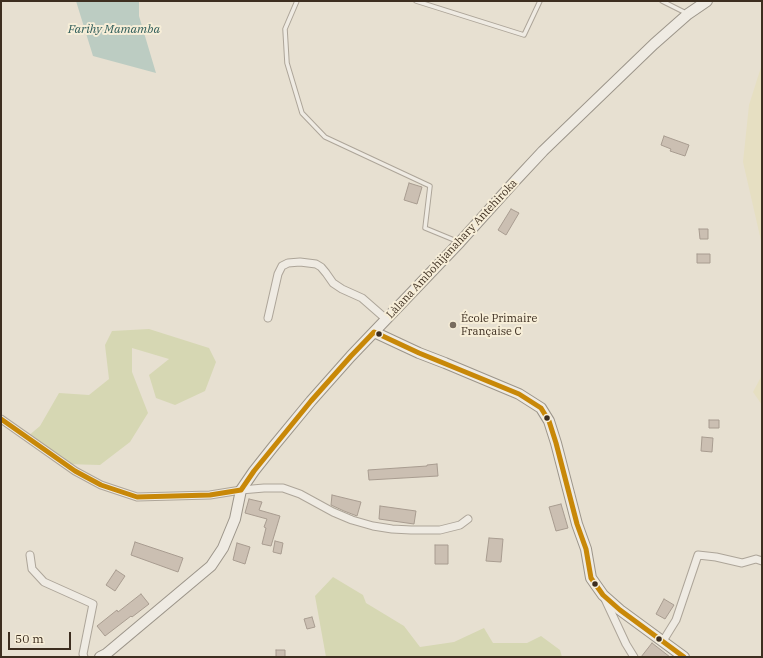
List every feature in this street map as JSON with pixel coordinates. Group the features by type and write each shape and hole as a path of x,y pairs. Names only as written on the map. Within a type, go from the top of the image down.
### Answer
{"street":[{"name":"Làlana Ambohijanahary Antehiroka","path":"100,657 106,654 211,566 223,548 235,519 241,490 268,453 351,356 460,242 543,151 654,44 688,14 707,1"},
{"path":"268,318 278,274 282,266 288,263 300,262 316,264 321,267 333,283 362,298 386,319"},
{"path":"374,332 419,353 518,394 542,408 556,443 577,524 586,549 591,578 603,595 626,644 634,657"},
{"path":"1,419 75,471 101,485 137,497 210,495 241,490 283,488 300,494 333,512 352,520 373,526 392,529 440,530 460,525 468,520"},
{"path":"30,555 32,569 44,582 93,604 83,654 84,657"},
{"path":"663,641 676,620 698,555 716,557 742,563 756,559 762,561"},
{"path":"603,595 620,610 684,657"}],"lane":[{"path":"297,1 285,29 287,63 302,113 325,137 430,186 425,228 460,242"},
{"path":"416,1 524,35 540,1"},
{"path":"662,1 688,14"}],"shaded area":[{"path":"762,64 762,245 743,162 749,105"},
{"path":"762,375 762,405 753,392"}],"green space":[{"path":"149,329 209,348 216,362 205,391 175,405 156,398 149,375 169,359 132,348 132,372 148,413 130,442 100,465 65,464 27,437 40,426 59,393 89,395 109,379 105,345 112,331"},
{"path":"333,577 363,595 366,603 404,626 420,647 454,642 484,628 493,643 527,643 541,636 560,650 562,657 326,657 315,596"}],"water":[{"name":"Farihy Mamamba","path":"76,1 139,1 139,16 156,73 93,56"}],"building":[{"path":"664,136 689,145 685,156 670,151 671,149 661,145"},
{"path":"409,183 422,187 417,204 404,200"},
{"path":"511,209 519,213 506,235 498,230"},
{"path":"699,229 708,229 708,239 700,239"},
{"path":"697,254 710,254 710,263 697,263"},
{"path":"709,420 719,420 719,428 709,428"},
{"path":"702,437 713,438 712,452 701,451"},
{"path":"437,464 438,476 369,480 368,470"},
{"path":"332,495 361,502 357,516 331,505"},
{"path":"249,499 262,502 259,510 280,516 271,546 262,544 266,528 264,527 267,519 245,513"},
{"path":"561,504 568,528 556,531 549,507"},
{"path":"380,506 416,511 414,524 379,519"},
{"path":"489,538 503,539 501,562 486,561"},
{"path":"275,541 283,543 281,554 273,552"},
{"path":"135,542 183,558 178,572 131,555"},
{"path":"237,543 250,547 245,564 233,560"},
{"path":"435,545 448,545 448,564 435,564"},
{"path":"116,570 125,576 115,591 106,585"},
{"path":"141,594 149,604 105,636 97,626"},
{"path":"664,599 674,605 665,619 656,614"},
{"path":"312,617 315,627 307,629 304,619"},
{"path":"652,643 670,657 641,657"},
{"path":"276,650 285,650 285,657 276,657"}],"transit line":[{"path":"1,419 75,471 101,485 137,497 210,495 241,490 254,471 311,401 374,332 419,353 519,394 541,408 549,421 556,443 577,524 586,549 591,578 603,595 620,610 684,657"}],"place":[{"name":"École Primaire Française C","path":"453,325"}]}
